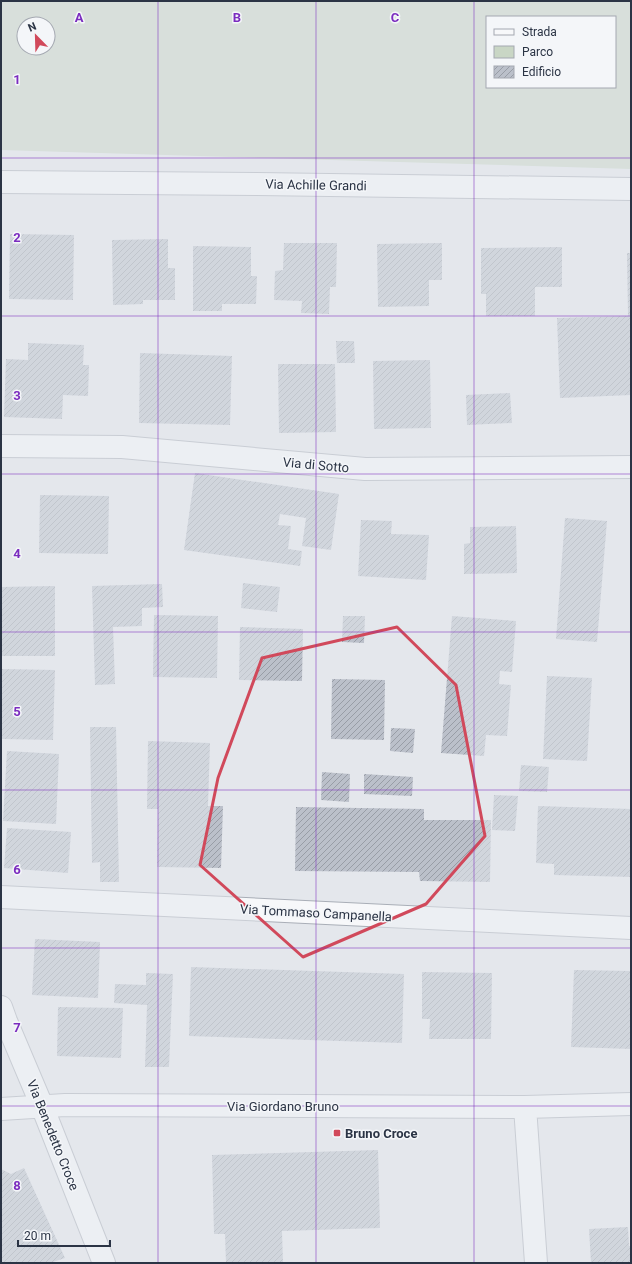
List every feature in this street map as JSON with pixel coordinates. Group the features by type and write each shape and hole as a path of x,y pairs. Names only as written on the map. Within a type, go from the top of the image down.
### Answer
{"street":[{"name":"Via Achille Grandi","path":"1,182 631,189"},
{"name":"Via di Sotto","path":"1,446 122,448 365,469 631,466"},
{"name":"Via Tommaso Campanella","path":"1,897 631,928"},
{"name":"Via Benedetto Croce","path":"1,1007 104,1263"},
{"name":"Via Giordano Bruno","path":"1,1109 65,1105 525,1107 631,1104"},
{"path":"525,1107 536,1263"}],"highlighted area":[{"path":"397,627 456,685 485,836 426,904 303,957 200,865 218,778 262,658"}],"green space":[{"path":"1,1 631,1 631,169 1,150"}],"building":[{"path":"10,234 74,235 73,300 9,299"},
{"path":"168,239 168,268 175,268 175,300 143,300 143,304 113,305 112,240"},
{"path":"284,243 337,243 336,287 330,287 329,314 301,313 302,301 274,300 275,271 283,270"},
{"path":"442,243 442,280 429,280 429,306 378,307 377,244"},
{"path":"193,246 251,247 251,276 257,276 256,304 222,304 222,311 193,311"},
{"path":"562,247 562,287 535,287 535,316 486,316 486,294 481,294 481,248"},
{"path":"627,253 631,253 631,395 560,398 557,318 628,316"},
{"path":"336,341 354,341 355,363 337,363"},
{"path":"28,343 84,345 83,365 89,365 88,396 63,395 62,419 4,417 6,359 28,360"},
{"path":"140,353 232,356 230,425 139,423"},
{"path":"430,360 431,428 374,429 373,361"},
{"path":"278,364 335,364 336,432 279,433"},
{"path":"510,393 512,423 467,425 466,395"},
{"path":"195,473 339,494 331,550 302,546 306,518 280,514 278,525 291,526 288,549 302,551 300,566 184,550"},
{"path":"40,495 109,496 108,554 39,553"},
{"path":"565,518 607,521 597,642 556,639"},
{"path":"361,520 392,521 391,534 429,535 426,580 358,576"},
{"path":"516,526 517,573 464,574 464,544 470,543 470,527"},
{"path":"243,583 280,587 277,612 241,608"},
{"path":"162,584 163,607 142,608 142,626 113,627 115,684 95,685 92,586"},
{"path":"55,586 55,656 1,656 1,587"},
{"path":"154,615 218,616 217,678 153,677"},
{"path":"343,616 365,616 364,643 342,642"},
{"path":"452,616 516,621 512,672 500,671 499,684 511,685 507,736 486,735 484,756 441,753"},
{"path":"240,627 303,629 302,681 239,680"},
{"path":"2,669 55,670 53,740 1,739"},
{"path":"547,676 592,678 587,761 543,759"},
{"path":"332,679 385,680 384,740 331,739"},
{"path":"90,727 116,727 119,882 100,882 100,862 92,863"},
{"path":"391,728 415,729 413,753 390,751"},
{"path":"148,741 210,743 208,806 223,806 221,868 157,867 158,809 147,809"},
{"path":"7,751 59,754 56,824 3,821"},
{"path":"521,765 549,767 547,792 519,791"},
{"path":"322,772 350,774 349,802 321,800"},
{"path":"364,774 413,777 412,796 364,794"},
{"path":"494,795 518,796 515,831 492,830"},
{"path":"538,806 631,809 631,877 554,875 554,864 536,863"},
{"path":"296,807 424,809 424,820 491,820 490,882 420,881 419,872 295,871"},
{"path":"7,828 71,832 68,873 4,868"},
{"path":"35,939 100,942 98,998 32,995"},
{"path":"191,967 404,974 402,1043 189,1036"},
{"path":"574,970 631,971 631,1049 571,1047"},
{"path":"422,972 492,973 491,1039 429,1039 430,1019 422,1019"},
{"path":"146,973 173,974 169,1067 145,1067 147,1005 114,1003 115,984 146,985"},
{"path":"58,1007 123,1008 121,1058 57,1056"},
{"path":"378,1150 380,1228 282,1231 283,1263 226,1263 225,1234 214,1234 212,1155"},
{"path":"24,1168 65,1258 50,1263 1,1263 1,1169 11,1174"},
{"path":"628,1227 629,1246 631,1246 631,1263 591,1263 589,1229"}],"place":[{"name":"Bruno Croce","path":"337,1133"}]}
